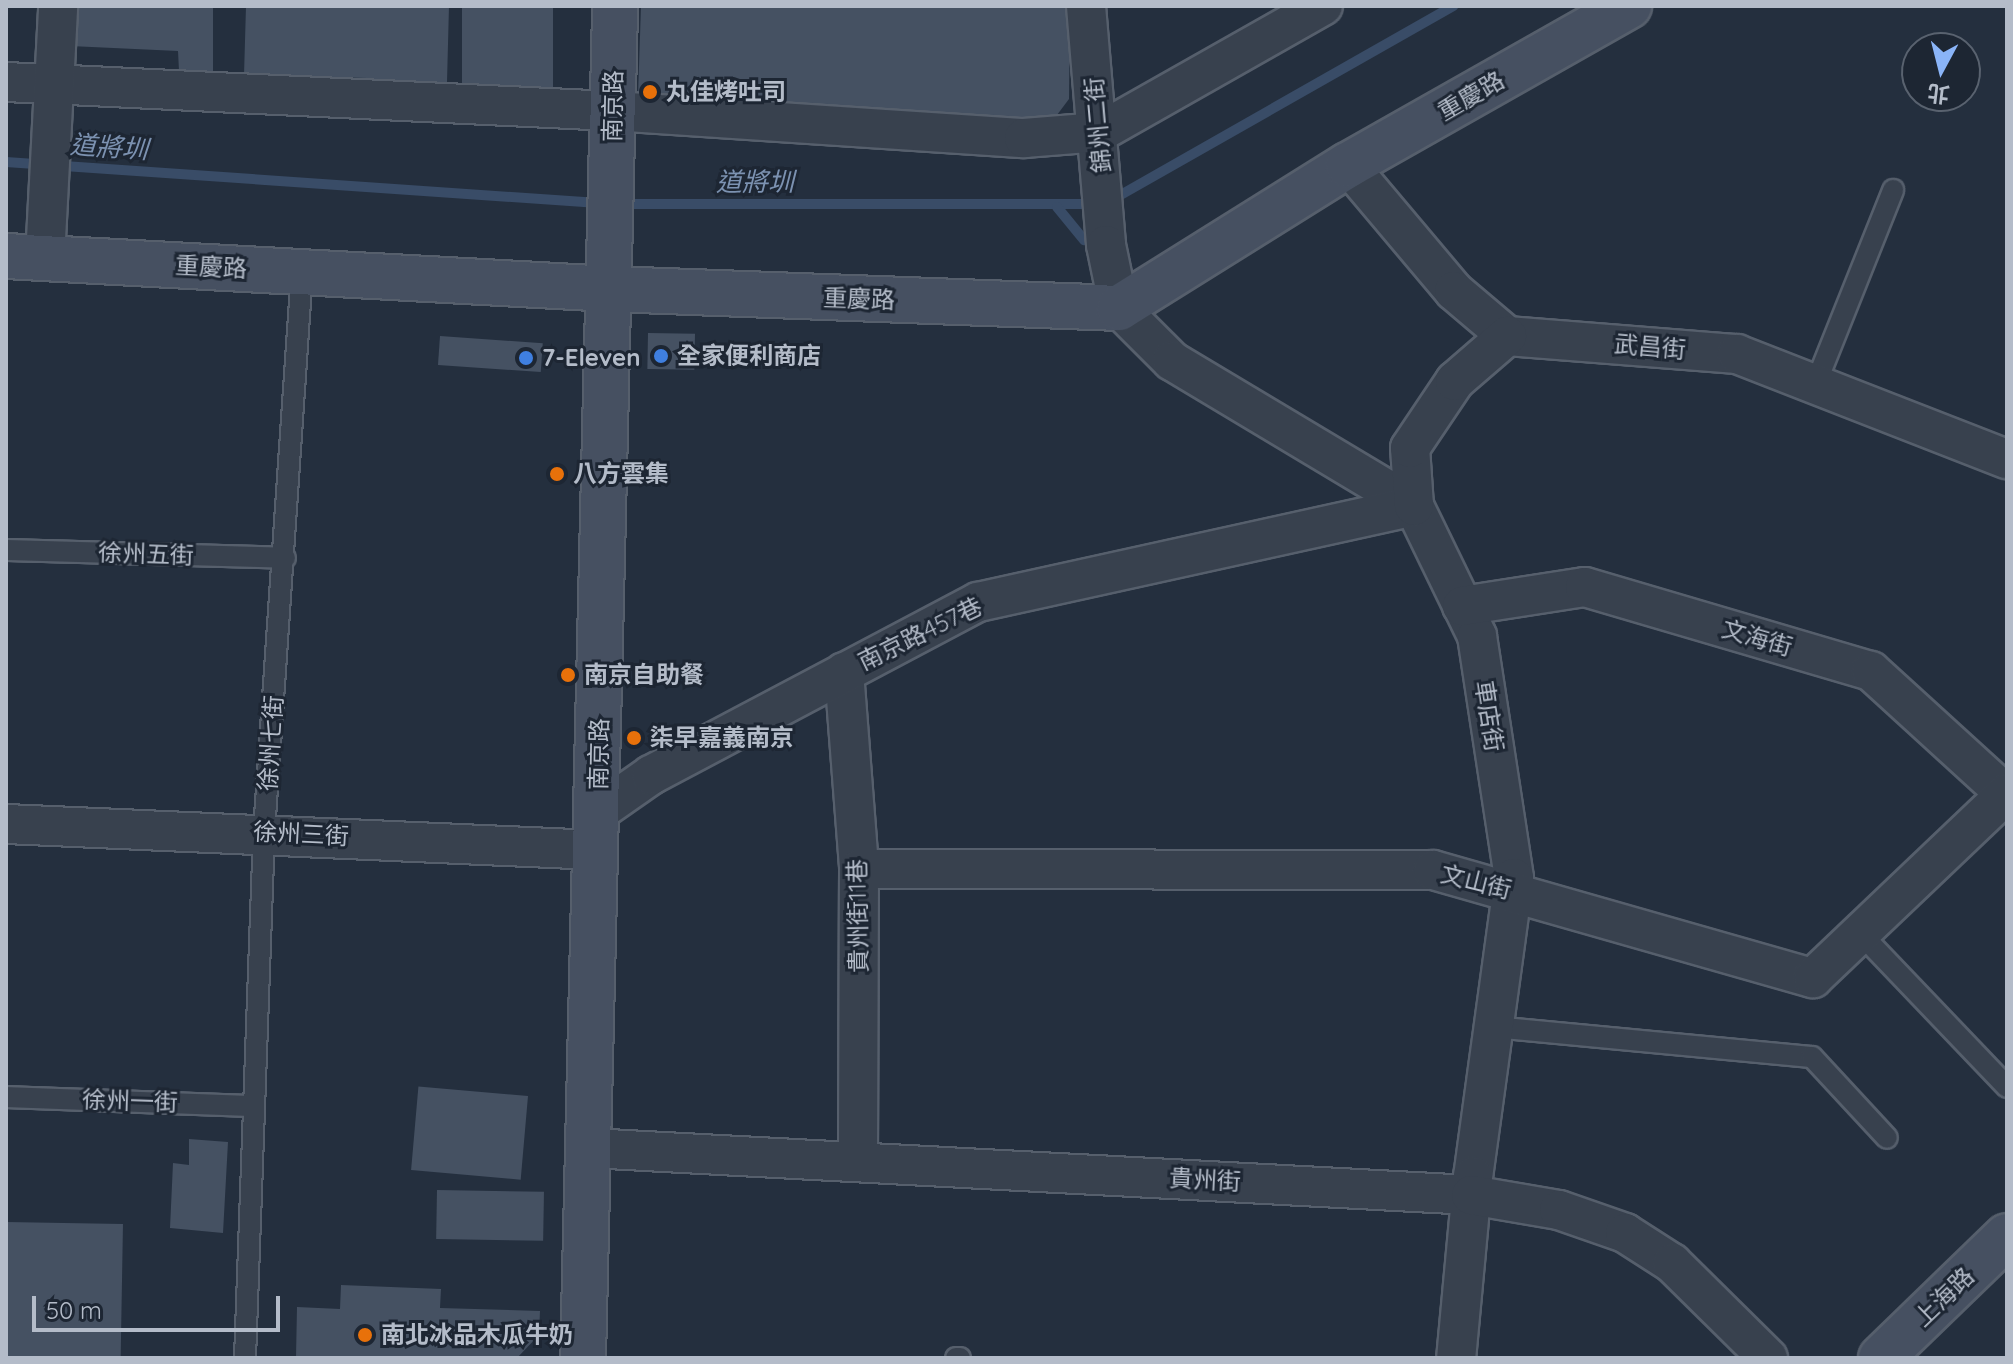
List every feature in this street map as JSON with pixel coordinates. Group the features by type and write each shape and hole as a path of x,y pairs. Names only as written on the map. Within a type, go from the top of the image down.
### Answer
{"street":[{"path":"26,257 49,210 58,6"},
{"name":"南京路","path":"583,1358 613,242 615,6"},
{"name":"錦州二街","path":"1086,6 1101,144 1106,245 1119,308"},
{"path":"6,82 54,102 612,126 1024,138 1101,144 1323,6"},
{"name":"重慶路","path":"26,257 611,289 1119,308 1348,165 1629,6"},
{"path":"1348,165 1454,291 1507,336 1455,381 1410,448 1414,506"},
{"path":"1119,308 1172,361 1414,506"},
{"name":"武昌街","path":"1507,336 1737,354 2007,459"},
{"name":"南京路457巷","path":"597,831 651,775 978,602 1414,506"},
{"name":"車店街","path":"1414,506 1477,636 1512,891 1471,1195 1456,1358"},
{"name":"文海街","path":"1462,606 1585,587 1871,671 2007,794"},
{"name":"貴州街11巷","path":"844,672 859,869 858,1160"},
{"name":"文山街","path":"859,869 1433,870 1813,978 2007,794"},
{"name":"徐州三街","path":"6,824 264,832 597,831"},
{"name":"貴州街","path":"589,1148 1471,1195 1559,1210 1625,1233 1672,1263 1768,1358"},
{"name":"上海路","path":"1881,1358 2007,1236"}],"lane":[{"path":"1816,383 1893,190"},
{"name":"徐州七街","path":"245,1358 264,832 285,558 302,272"},
{"name":"徐州五街","path":"6,550 285,558"},
{"path":"1860,933 2007,1087"},
{"path":"1493,1027 1812,1057 1887,1138"},
{"name":"徐州一街","path":"6,1097 254,1106"}],"building":[{"path":"71,6 213,6 213,71 179,71 178,51 70,46"},
{"path":"246,6 449,6 447,82 426,82 427,89 367,87 367,78 244,75"},
{"path":"462,6 553,6 553,89 462,89"},
{"path":"641,6 1070,6 1069,99 1057,115 1039,120 638,96"},
{"path":"648,333 695,334 694,370 647,369"},
{"path":"440,336 543,343 541,372 438,365"},
{"path":"418,1086 528,1096 521,1180 411,1170"},
{"path":"189,1139 228,1142 223,1233 170,1228 173,1163 189,1165"},
{"path":"437,1190 544,1192 543,1241 436,1239"},
{"path":"6,1222 123,1224 121,1358 6,1357"},
{"path":"341,1285 441,1289 440,1308 540,1311 539,1335 517,1358 296,1357 297,1307 340,1309"}],"waterway":[{"name":"道將圳","path":"1110,201 1453,6"},
{"name":"道將圳","path":"6,162 599,203"},
{"name":"道將圳","path":"619,204 1094,204"},
{"path":"1057,207 1084,240"}],"place":[{"name":"丸佳烤吐司","path":"650,92"},
{"name":"全家便利商店","path":"661,356"},
{"name":"7-Eleven","path":"526,358"},
{"name":"八方雲集","path":"557,474"},
{"name":"南京自助餐","path":"568,675"},
{"name":"柒早嘉義南京","path":"634,738"},
{"name":"南北冰品木瓜牛奶","path":"365,1335"}]}
